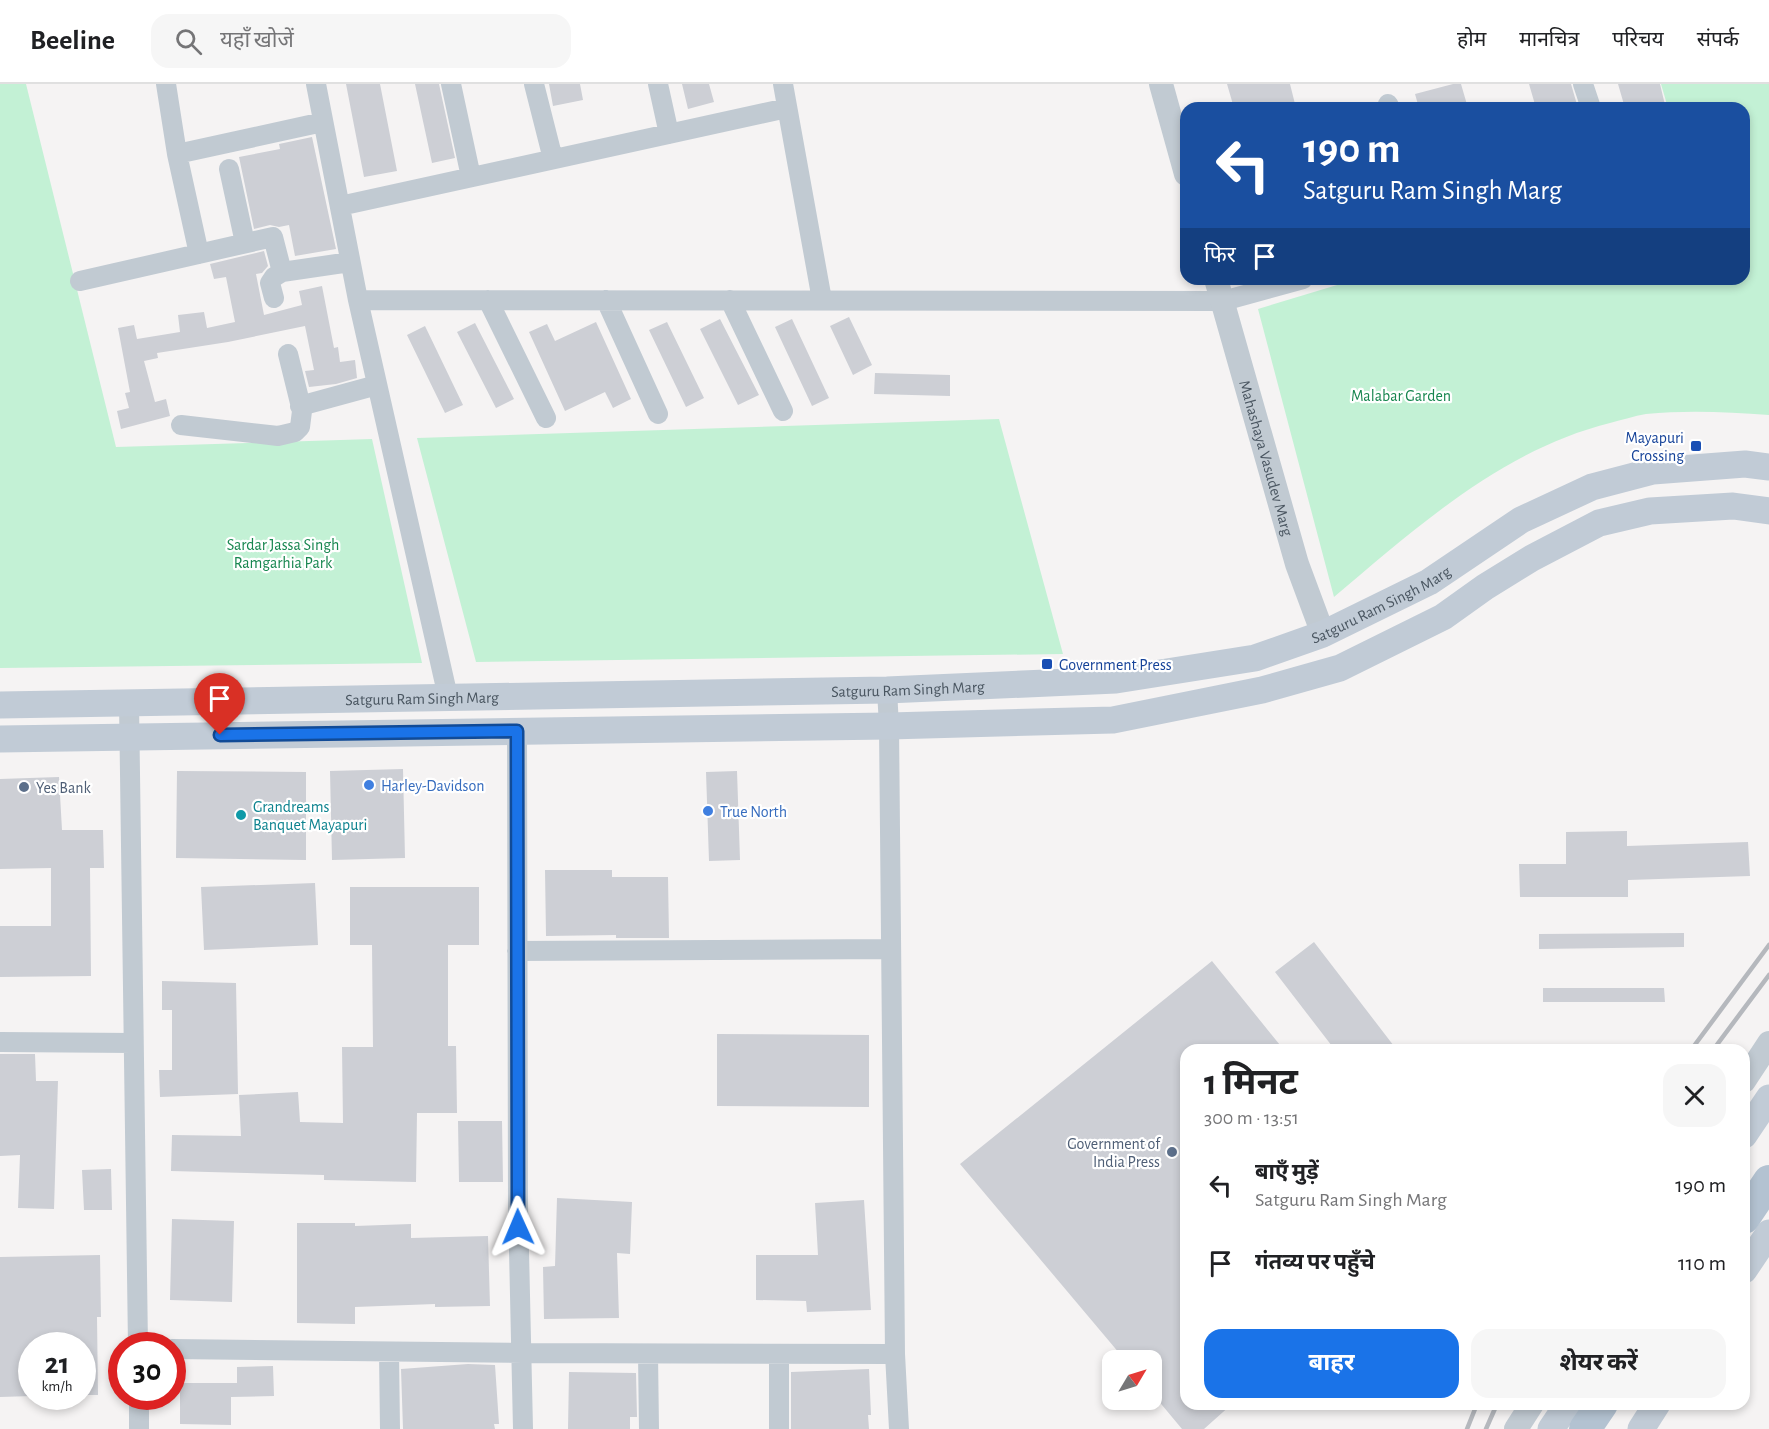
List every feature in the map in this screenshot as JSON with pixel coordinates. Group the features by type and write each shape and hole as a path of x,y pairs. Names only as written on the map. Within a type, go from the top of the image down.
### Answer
{"main road":[{"name":"Satguru Ram Singh Marg","path":"0,705 887,690 1116,680 1255,658 1323,634 1429,582 1521,520 1592,487 1653,471 1745,464 1769,467"},
{"name":"Satguru Ram Singh Marg","path":"0,739 889,726 1113,720 1262,690 1340,668 1443,617 1532,558 1599,523 1650,511 1733,506 1769,511"},
{"path":"1323,634 1340,668"},
{"path":"1750,1126 1769,1098"},
{"path":"1750,1183 1769,1155"},
{"path":"1750,1209 1769,1181"},
{"path":"1750,1261 1769,1233"},
{"path":"1551,1429 1564,1410"},
{"path":"1585,1429 1598,1410"},
{"path":"1606,1429 1618,1410"},
{"path":"1641,1429 1653,1410"}],"street":[{"path":"166,84 177,154 199,254"},
{"path":"316,84 358,300 448,697"},
{"path":"451,84 471,177"},
{"path":"534,84 553,159"},
{"path":"658,84 669,134"},
{"path":"783,84 822,300"},
{"path":"1161,84 1180,152"},
{"path":"1583,84 1589,102"},
{"path":"340,206 787,108"},
{"path":"177,154 323,122"},
{"path":"229,169 245,243"},
{"path":"80,281 273,237 282,272"},
{"path":"274,298 270,283 282,272 351,262"},
{"path":"358,300 822,300 1219,290 1257,285"},
{"name":"Mahashaya Vasudev Marg","path":"1219,290 1297,564 1323,634"},
{"path":"488,300 546,418"},
{"path":"606,300 658,414"},
{"path":"730,300 783,411"},
{"path":"181,425 278,436 295,432 300,427 302,418 288,354"},
{"path":"300,406 377,385"},
{"path":"887,690 895,1354 899,1429"},
{"path":"129,702 138,1332"},
{"path":"517,731 518,1195 523,1429"},
{"path":"517,951 891,950"},
{"path":"0,1042 133,1043"},
{"path":"1750,1072 1769,1043"},
{"path":"186,1349 895,1354"},
{"path":"389,1352 390,1429"},
{"path":"648,1354 649,1429"},
{"path":"779,1354 779,1429"},
{"path":"139,1410 139,1429"},
{"path":"1516,1429 1528,1410"}],"green space":[{"name":"Sardar Jassa Singh Ramgarhia Park","path":"0,84 26,84 116,447 372,439 422,663 0,668"},
{"name":"Malabar Garden","path":"1661,84 1769,84 1769,415 1708,412 1646,414 1571,435 1497,471 1463,494 1429,518 1334,597 1258,309 1337,285 1750,285 1750,102 1666,102"},
{"path":"999,419 1063,654 476,662 417,438"}],"building":[{"path":"346,84 380,84 397,171 364,177"},
{"path":"415,84 439,84 455,158 432,163"},
{"path":"549,84 580,84 583,100 553,106"},
{"path":"682,84 709,84 714,102 688,109"},
{"path":"1227,84 1290,84 1294,102 1232,102"},
{"path":"1461,84 1466,102 1417,102 1415,94"},
{"path":"1529,84 1571,84 1576,102 1534,102"},
{"path":"1618,84 1660,84 1664,102 1623,102"},
{"path":"312,137 336,249 295,256 289,225 279,227 270,225 254,229 239,157 280,149 279,144"},
{"path":"264,251 268,266 262,273 256,274 264,315 302,305 299,291 322,286 334,348 338,347 340,362 355,360 357,378 336,384 309,387 305,371 314,370 305,326 228,342 157,353 158,358 144,361 155,402 166,399 170,416 121,429 117,411 129,408 125,393 130,392 118,328 134,325 137,339 180,332 178,315 204,312 207,328 235,322 226,277 214,279 210,264"},
{"path":"849,317 872,365 853,375 830,326"},
{"path":"720,319 759,395 738,405 700,329"},
{"path":"792,319 829,398 812,406 775,327"},
{"path":"596,322 631,399 613,408 605,392 565,411 529,332 547,324 555,341"},
{"path":"667,322 704,398 686,407 649,330"},
{"path":"475,323 514,399 496,408 457,332"},
{"path":"425,326 463,405 445,413 407,335"},
{"path":"875,373 950,375 950,396 874,394"},
{"path":"403,769 405,858 332,860 330,771"},
{"name":"Grandreams Banquet Mayapuri","path":"177,771 306,772 306,860 176,858"},
{"path":"737,771 740,860 709,861 706,772"},
{"path":"59,777 62,830 103,830 104,868 90,868 91,976 0,977 0,926 51,926 51,868 0,869 0,779"},
{"path":"1627,831 1627,846 1748,842 1750,876 1628,880 1628,897 1520,897 1519,864 1566,864 1566,832"},
{"path":"545,870 612,870 612,877 668,877 669,938 616,938 616,935 546,936"},
{"path":"315,883 318,945 204,950 201,887"},
{"path":"350,887 479,887 479,945 448,945 448,1046 456,1046 457,1113 417,1113 416,1182 324,1180 324,1175 171,1171 172,1135 241,1136 239,1095 298,1092 300,1122 343,1123 342,1047 373,1047 372,945 350,945"},
{"path":"1684,933 1684,947 1539,949 1539,934"},
{"path":"1314,942 1392,1044 1330,1044 1275,972"},
{"path":"1212,961 1279,1044 1180,1044 1180,1410 1225,1410 1204,1429 1182,1429 1162,1405 1162,1350 1117,1350 960,1164"},
{"path":"162,981 236,983 238,1094 160,1097 159,1070 172,1070 172,1010 162,1010"},
{"path":"1543,988 1664,988 1665,1002 1543,1002"},
{"path":"717,1034 869,1035 869,1107 717,1106"},
{"path":"0,1054 35,1054 36,1081 58,1081 54,1209 18,1208 20,1155 0,1156"},
{"path":"458,1121 502,1121 503,1182 459,1182"},
{"path":"111,1169 112,1210 84,1210 82,1170"},
{"path":"557,1198 632,1202 630,1254 617,1253 619,1318 544,1319 543,1267 555,1266"},
{"path":"864,1200 871,1310 807,1312 806,1301 756,1300 756,1255 818,1255 815,1203"},
{"path":"172,1219 234,1221 232,1302 170,1300"},
{"path":"297,1223 355,1223 355,1226 411,1224 411,1238 488,1236 490,1306 435,1307 435,1304 355,1307 355,1324 297,1323"},
{"path":"100,1255 101,1317 97,1317 98,1395 96,1395 96,1332 18,1332 18,1396 0,1397 0,1257"},
{"path":"468,1364 495,1365 499,1424 494,1424 495,1429 403,1429 401,1369"},
{"path":"273,1366 274,1396 231,1397 231,1425 180,1424 180,1410 186,1410 186,1383 237,1383 237,1367"},
{"path":"869,1369 871,1415 868,1415 869,1429 791,1429 791,1372"},
{"path":"569,1372 636,1373 637,1417 630,1417 630,1429 568,1429"}],"railway":[{"path":"1695,1044 1769,945"},
{"path":"1717,1044 1769,975"},
{"path":"1467,1429 1475,1410"},
{"path":"1486,1429 1494,1410"}],"place":[{"name":"Mayapuri Crossing","path":"1696,446"},
{"name":"Government Press","path":"1047,664"},
{"name":"Harley-Davidson","path":"369,785"},
{"name":"Yes Bank","path":"24,787"},
{"name":"True North","path":"708,811"},
{"name":"Grandreams Banquet Mayapuri","path":"241,815"},
{"name":"Government of India Press","path":"1172,1152"}],"route":[{"path":"220,735 517,731 518,1227"}]}
